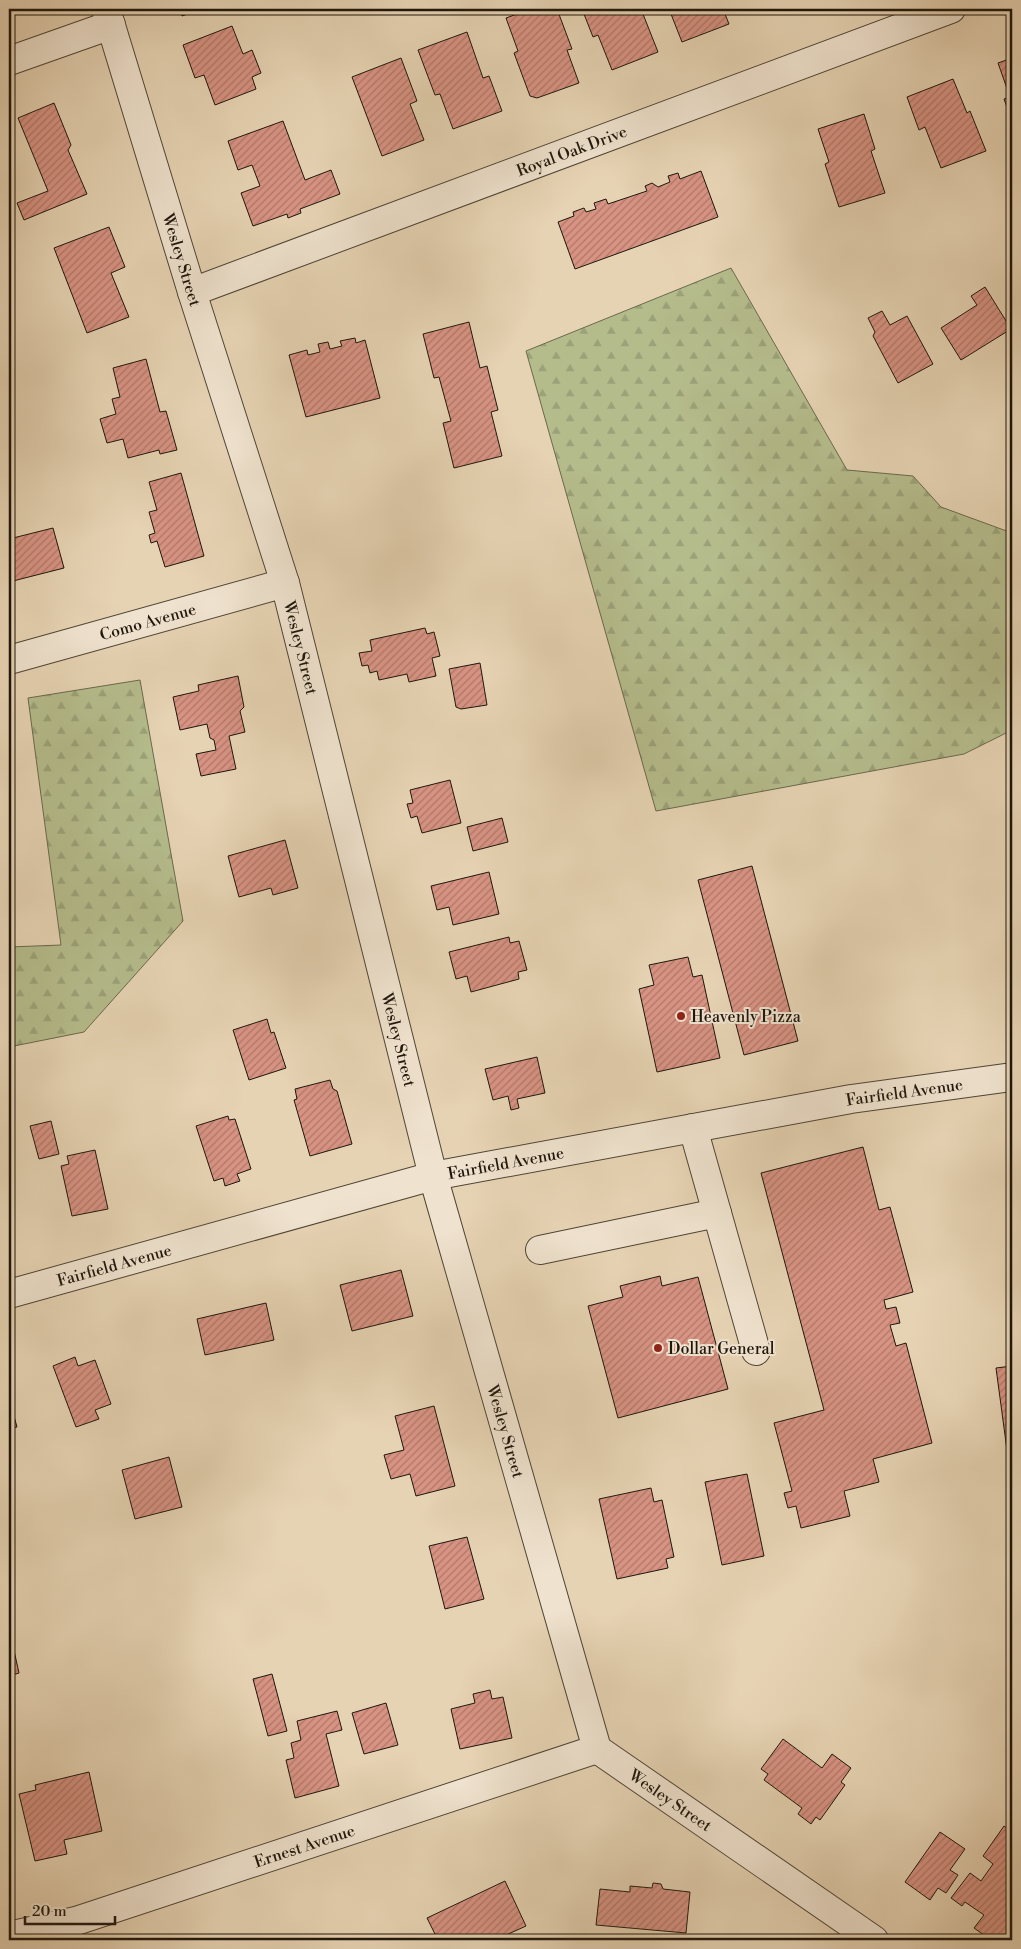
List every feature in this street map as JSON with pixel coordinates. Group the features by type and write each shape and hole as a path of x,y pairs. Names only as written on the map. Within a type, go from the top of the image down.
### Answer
{"street":[{"name":"Royal Oak Drive","path":"192,292 951,9"},
{"name":"Wesley Street","path":"109,17 192,292 285,583 433,1176 597,1750 874,1940"},
{"path":"9,61 109,17"},
{"name":"Como Avenue","path":"9,660 285,583"},
{"name":"Fairfield Avenue","path":"9,1294 433,1176 851,1099 1012,1076"},
{"path":"693,1128 756,1351"},
{"path":"540,1250 717,1213"},
{"name":"Ernest Avenue","path":"9,1936 81,1930 597,1750"}],"green space":[{"path":"731,268 847,470 913,476 941,507 1012,533 1012,730 964,754 656,811 526,351"},
{"path":"140,680 183,921 84,1032 9,1047 9,947 61,945 28,698"}],"building":[{"path":"179,9 202,9 182,16"},
{"path":"531,9 557,9 572,49 567,50 579,83 537,98 530,96 514,53 518,51 506,18"},
{"path":"582,9 641,9 658,52 612,70 598,35 593,37"},
{"path":"669,9 723,9 729,24 682,42"},
{"path":"232,26 243,54 252,50 261,73 252,77 256,89 215,105 204,75 195,78 183,45"},
{"path":"467,32 483,78 489,76 502,111 453,129 440,94 435,95 418,50"},
{"path":"401,58 417,101 410,104 424,140 382,156 352,77"},
{"path":"1012,58 1012,121 1004,99 1010,97 998,63"},
{"path":"953,79 967,113 970,111 986,151 941,168 925,127 919,130 907,97"},
{"path":"54,103 71,145 68,150 87,194 24,220 17,203 48,191 18,118"},
{"path":"864,114 875,149 871,151 885,193 839,207 825,164 829,162 818,129"},
{"path":"283,121 305,180 331,170 340,194 300,209 301,213 288,218 287,214 253,226 241,193 260,186 252,165 238,170 228,141"},
{"path":"701,171 718,217 575,269 558,222 574,216 573,212 584,208 586,212 596,209 594,203 606,199 608,204 647,191 645,186 652,183 658,187 670,182 668,176 678,173 680,179"},
{"path":"109,227 125,267 111,273 129,317 87,333 54,248"},
{"path":"985,287 1011,329 961,360 941,328 977,305 971,296"},
{"path":"882,311 890,325 907,316 933,364 898,383 873,336 875,332 868,318"},
{"path":"469,322 480,368 487,366 498,410 491,412 502,456 454,468 443,423 451,421 439,377 434,378 423,334"},
{"path":"355,338 356,343 365,340 380,398 306,417 289,355 307,350 308,355 320,352 318,344 328,342 330,349 342,346 340,341"},
{"path":"146,359 160,412 166,411 177,450 160,454 159,450 128,458 123,439 107,443 100,419 116,414 112,399 120,397 113,368"},
{"path":"181,473 204,556 165,567 157,541 151,543 149,535 155,533 149,512 157,510 149,482"},
{"path":"53,528 64,568 9,582 9,539"},
{"path":"425,628 427,634 434,632 440,656 432,658 436,676 409,682 407,674 379,680 377,671 370,673 368,665 362,666 359,653 372,651 370,640"},
{"path":"480,663 487,705 461,709 456,707 449,669"},
{"path":"238,676 244,707 240,711 245,732 229,736 236,769 201,776 196,754 216,750 214,740 210,738 207,724 180,730 173,697 199,691 198,685"},
{"path":"450,780 461,823 422,833 417,816 411,818 407,804 413,803 410,790"},
{"path":"9,803 14,828 9,829"},
{"path":"502,818 508,842 473,851 467,827"},
{"path":"285,840 298,888 273,895 271,888 239,897 228,856"},
{"path":"752,866 798,1041 744,1055 698,880"},
{"path":"489,872 499,914 453,925 449,907 437,910 431,886"},
{"path":"509,937 510,943 519,941 527,970 518,972 519,979 471,992 467,976 456,979 449,952"},
{"path":"688,957 693,977 702,975 720,1058 657,1072 639,989 654,985 649,965"},
{"path":"267,1019 271,1033 274,1032 286,1068 249,1080 233,1030"},
{"path":"537,1057 545,1093 517,1099 519,1108 511,1110 508,1096 493,1100 485,1069"},
{"path":"330,1080 333,1089 337,1091 352,1144 310,1156 294,1100 297,1099 295,1089"},
{"path":"228,1116 229,1120 235,1119 251,1169 237,1174 240,1181 225,1186 223,1178 214,1181 196,1126"},
{"path":"51,1121 59,1154 39,1159 30,1126"},
{"path":"863,1147 879,1210 890,1207 913,1292 884,1300 886,1309 896,1307 900,1323 890,1325 896,1346 906,1343 932,1443 873,1459 879,1482 844,1491 850,1516 801,1528 796,1506 788,1508 784,1493 792,1491 774,1423 824,1410 761,1173"},
{"path":"95,1150 108,1209 72,1216 61,1166 69,1164 67,1156"},
{"path":"401,1270 413,1316 352,1331 340,1285"},
{"name":"Dollar General","path":"660,1276 662,1286 698,1277 728,1389 618,1418 588,1306 623,1297 620,1286"},
{"path":"266,1303 274,1340 205,1355 197,1319"},
{"path":"75,1357 78,1366 95,1360 111,1404 95,1410 99,1419 76,1427 53,1366"},
{"path":"1012,1366 1012,1465 1009,1465 996,1368"},
{"path":"9,1398 17,1427 9,1429"},
{"path":"434,1406 455,1486 416,1496 410,1474 391,1479 384,1455 404,1450 395,1416"},
{"path":"169,1457 182,1507 135,1519 122,1470"},
{"path":"747,1474 764,1556 722,1565 705,1482"},
{"path":"651,1488 654,1502 662,1500 674,1557 666,1559 668,1568 617,1579 599,1499"},
{"path":"467,1537 484,1599 445,1609 429,1546"},
{"path":"11,1637 19,1673 9,1676 9,1638"},
{"path":"272,1674 287,1731 268,1736 253,1679"},
{"path":"490,1690 492,1699 503,1697 512,1738 460,1749 451,1709 475,1703 473,1694"},
{"path":"386,1703 398,1745 364,1754 352,1713"},
{"path":"337,1711 342,1730 326,1734 339,1786 295,1798 286,1760 294,1758 291,1743 301,1740 297,1721"},
{"path":"783,1739 822,1768 832,1754 851,1768 841,1782 845,1785 820,1820 816,1817 811,1824 798,1814 802,1808 764,1780 768,1774 761,1769"},
{"path":"89,1772 102,1831 64,1840 67,1854 35,1861 19,1794 36,1790 35,1785"},
{"path":"1004,1826 1012,1832 1012,1940 991,1940 974,1928 984,1915 965,1902 962,1906 951,1898 970,1873 981,1881 993,1864 983,1856"},
{"path":"940,1832 965,1849 950,1870 958,1875 946,1893 938,1888 930,1900 905,1882"},
{"path":"505,1881 526,1926 495,1940 438,1940 427,1918"},
{"path":"653,1883 661,1884 663,1889 690,1892 686,1933 596,1925 600,1889 630,1892 630,1886 652,1888"}],"place":[{"name":"Heavenly Pizza","path":"681,1016"},
{"name":"Dollar General","path":"658,1348"}]}
